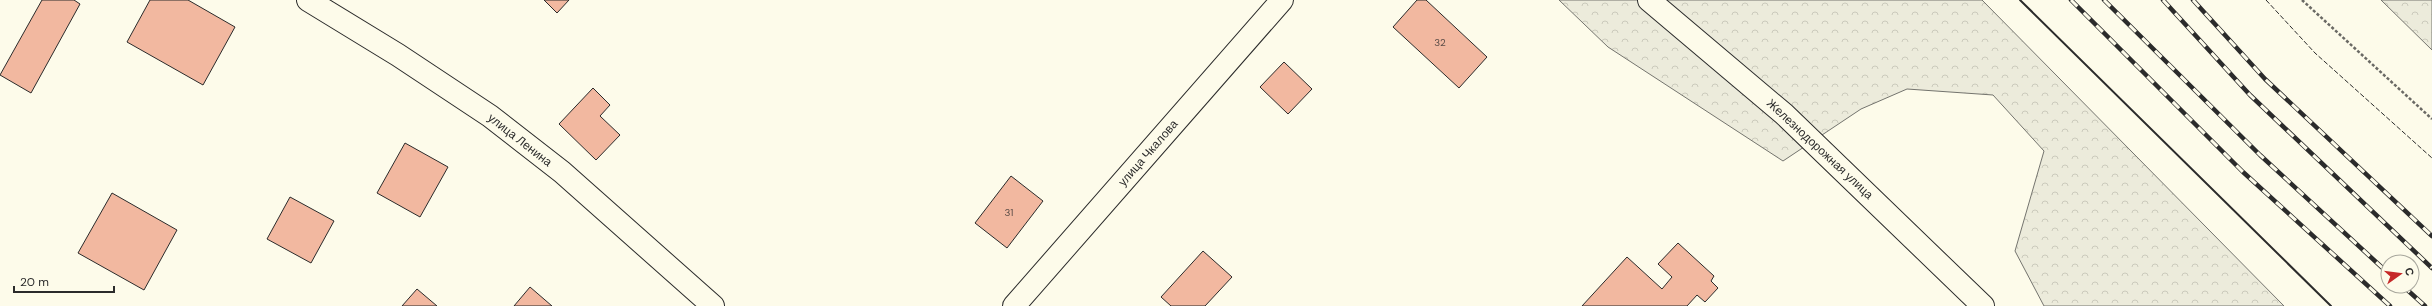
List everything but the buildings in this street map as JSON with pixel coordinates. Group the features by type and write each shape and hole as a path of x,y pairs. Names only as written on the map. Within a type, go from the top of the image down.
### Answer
{"street":[{"name":"улица Ленина","path":"308,0 398,55 490,116 562,172 713,306"},
{"name":"улица Чкалова","path":"1014,306 1282,0"},
{"name":"Железнодорожная улица","path":"1649,0 1784,114 1983,306"}],"path":[{"path":"2302,0 2432,119"}],"green space":[{"path":"1559,0 1982,0 2284,306 2044,306 2015,251 2044,151 1993,95 1907,89 1861,109 1783,161 1608,47"},
{"path":"2381,0 2432,0 2432,50"}],"railway":[{"path":"2071,0 2243,172 2390,306"},
{"path":"2104,0 2260,155 2380,266"},
{"path":"2163,0 2250,95 2432,268"},
{"path":"2193,0 2265,79 2432,236"},
{"path":"2412,294 2425,306"}],"fence":[{"path":"2266,0 2315,53 2432,158"}],"wall":[{"path":"2020,0 2331,306"}]}
